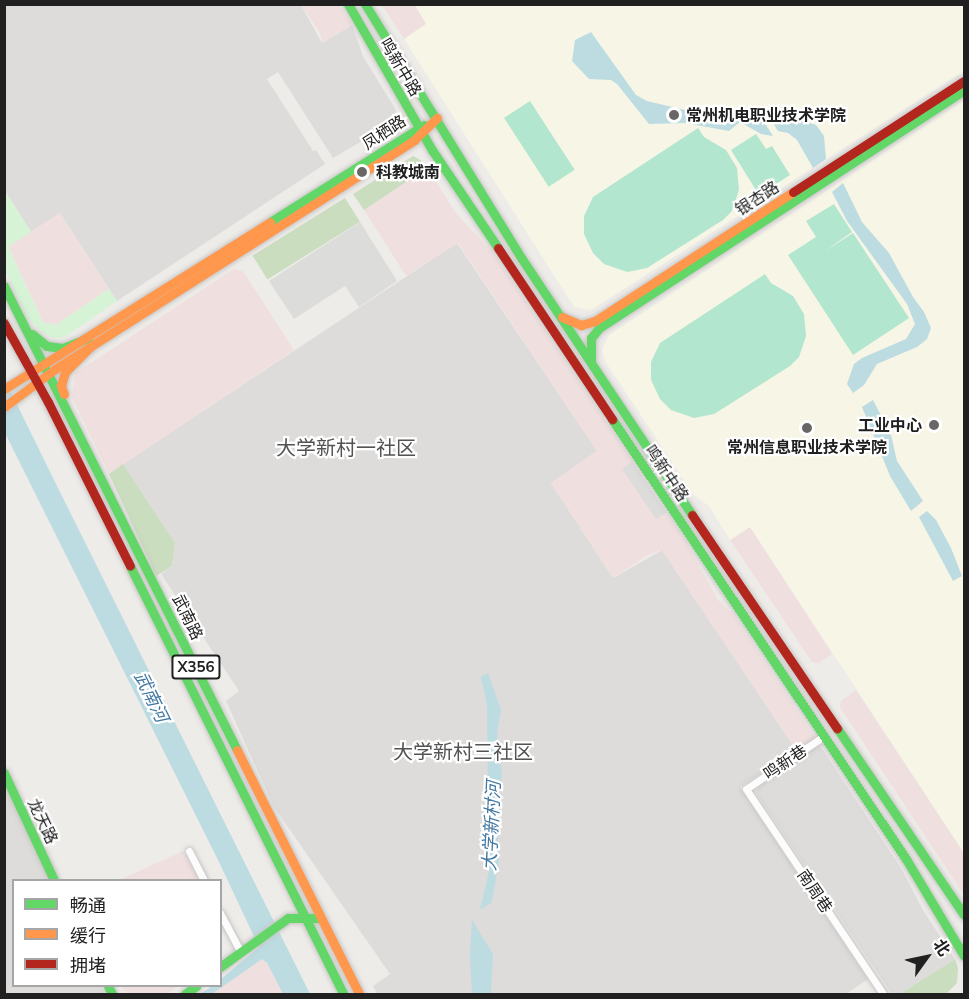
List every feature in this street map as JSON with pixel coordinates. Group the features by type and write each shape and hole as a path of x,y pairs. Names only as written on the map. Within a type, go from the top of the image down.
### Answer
{"main road":[{"name":"鸣新中路","path":"348,4 421,131 906,859 964,956"},
{"name":"鸣新中路","path":"365,4 522,259 905,832 964,915"},
{"name":"银杏路","path":"562,317 581,324 595,321 964,81"},
{"name":"银杏路","path":"591,361 591,338 599,328 964,90"},
{"name":"凤栖路","path":"4,407 38,382 47,369 421,131 436,118"},
{"name":"武南路","path":"4,286 359,994"},
{"path":"23,321 35,338 47,346 63,348 90,342"},
{"name":"武南路","path":"4,323 38,382 343,994"},
{"path":"71,417 61,386 65,372 90,342"},
{"name":"凤栖路","path":"4,389 32,371 47,369"},
{"name":"龙天路","path":"4,773 54,879"},
{"path":"222,960 287,916 320,918"},
{"path":"222,965 245,945"}],"street":[{"name":"鸣新巷","path":"746,789 824,736"},
{"name":"南周巷","path":"746,789 883,994"},
{"path":"189,851 203,879"},
{"path":"222,916 245,945"}],"shaded area":[{"path":"5,5 301,5 322,43 352,25 363,56 396,110 394,122 333,158 278,72 267,79 313,151 316,150 325,164 117,301 60,213 31,232 5,191"},
{"path":"301,5 339,5 352,25 322,43 320,33"},
{"path":"382,5 415,5 427,24 404,39"},
{"name":"常州机电职业技术学院","path":"415,5 964,5 964,71 591,310 574,307 404,39 426,24"},
{"name":"常州信息职业技术学院","path":"964,100 964,853 750,527 730,540 709,506 694,495 605,361 602,350 609,335"},
{"path":"427,168 456,213 493,253 686,542 718,600 733,614 815,738 796,750 662,550 648,555 613,578 551,483 597,451 458,243 406,276 364,210"},
{"path":"60,213 109,289 56,325 43,322 8,246"},
{"path":"360,222 397,281 359,307 345,286 294,319 269,281"},
{"path":"457,243 597,451 551,483 613,578 662,550 796,750 740,787 868,979 846,994 377,994 373,986 390,974 274,807 226,701 239,691 161,574 172,566 175,543 123,464"},
{"path":"234,269 243,271 294,350 109,474 72,397 75,373"},
{"path":"632,462 666,513 656,519 622,469"},
{"path":"750,527 832,654 819,663 812,662 730,540"},
{"path":"856,690 964,853 964,895 840,707 841,701"},
{"path":"819,744 901,868 923,910 955,959 900,994 892,994 756,793 757,788"},
{"path":"4,784 50,879 12,879 12,987 101,987 105,994 5,994"},
{"path":"183,851 198,879 121,879"},
{"path":"262,959 267,963 283,994 211,994"},
{"path":"122,987 178,987 167,994 126,994"}],"green space":[{"path":"530,101 575,170 549,187 504,118"},
{"path":"698,128 704,137 726,150 737,168 739,190 732,211 723,220 647,268 627,272 604,264 593,253 584,234 584,216 593,197"},
{"path":"756,134 766,149 772,146 790,175 759,195 731,150"},
{"path":"413,156 422,161 427,168 364,210 353,194"},
{"path":"5,191 31,232 8,247 43,322 56,325 109,289 117,301 65,337 52,338 41,332 28,318 5,271"},
{"path":"345,198 360,222 267,280 253,256"},
{"path":"834,204 852,232 825,251 853,233 909,318 853,355 788,255 816,237 806,221"},
{"path":"765,274 771,283 793,296 804,314 806,336 799,357 790,366 714,414 694,418 671,410 660,399 651,380 651,362 660,343"},
{"path":"123,464 175,543 172,566 156,576 109,474"},
{"path":"955,959 958,968 957,983 946,994 900,994"}],"water":[{"path":"591,32 636,95 647,101 710,116 746,111 762,119 773,136 761,134 740,122 729,131 685,123 649,124 617,84 611,80 589,79 572,61 575,40"},
{"path":"794,117 816,125 824,136 826,159 813,168 797,140 788,133 778,131 773,123"},
{"path":"843,183 862,222 889,253 931,328 927,339 917,347 877,364 864,385 853,393 847,384 854,364 862,358 906,339 915,324 907,304 847,221 832,192"},
{"name":"武南河","path":"5,380 310,994 283,994 267,963 262,959 222,987 222,978 259,947 5,433"},
{"path":"873,400 891,435 897,461 923,501 911,511 890,476 862,407"},
{"path":"927,511 936,520 951,548 962,576 953,581 919,517"},
{"name":"大学新村河","path":"488,673 501,710 497,733 502,775 497,816 499,860 492,902 480,910 489,871 492,834 488,802 487,705 481,677"},
{"path":"472,920 493,954 491,994 472,994 470,955"},
{"path":"210,987 222,987 212,994 200,994"}],"traffic: fast":[{"path":"348,4 432,150 498,248"},
{"path":"365,4 522,259 692,515"},
{"path":"591,361 591,338 599,328 964,90"},
{"path":"270,222 424,125"},
{"path":"4,286 237,750"},
{"path":"32,334 47,346 63,348 88,338"},
{"path":"612,419 906,859 964,956"},
{"path":"130,566 343,994"},
{"path":"837,728 964,915"},
{"path":"4,773 54,879"},
{"path":"222,966 288,918 320,918"},
{"path":"108,987 112,994"},
{"path":"185,994 195,987"}],"traffic: slow":[{"path":"4,407 55,369 414,140 437,118"},
{"path":"562,317 581,325 595,321 793,192"},
{"path":"4,389 270,222"},
{"path":"64,394 61,386 65,372 91,346"},
{"path":"237,750 359,994"}],"traffic: jam":[{"path":"793,192 964,81"},
{"path":"498,248 612,419"},
{"path":"4,323 48,402 130,566"},
{"path":"692,515 837,728"}],"place":[{"name":"常州机电职业技术学院","path":"674,115"},
{"name":"科教城南","path":"362,172"},
{"name":"工业中心","path":"934,425"},
{"name":"常州信息职业技术学院","path":"807,428"}],"district":[{"name":"大学新村一社区","path":"346,447"},
{"name":"大学新村三社区","path":"463,751"}]}
